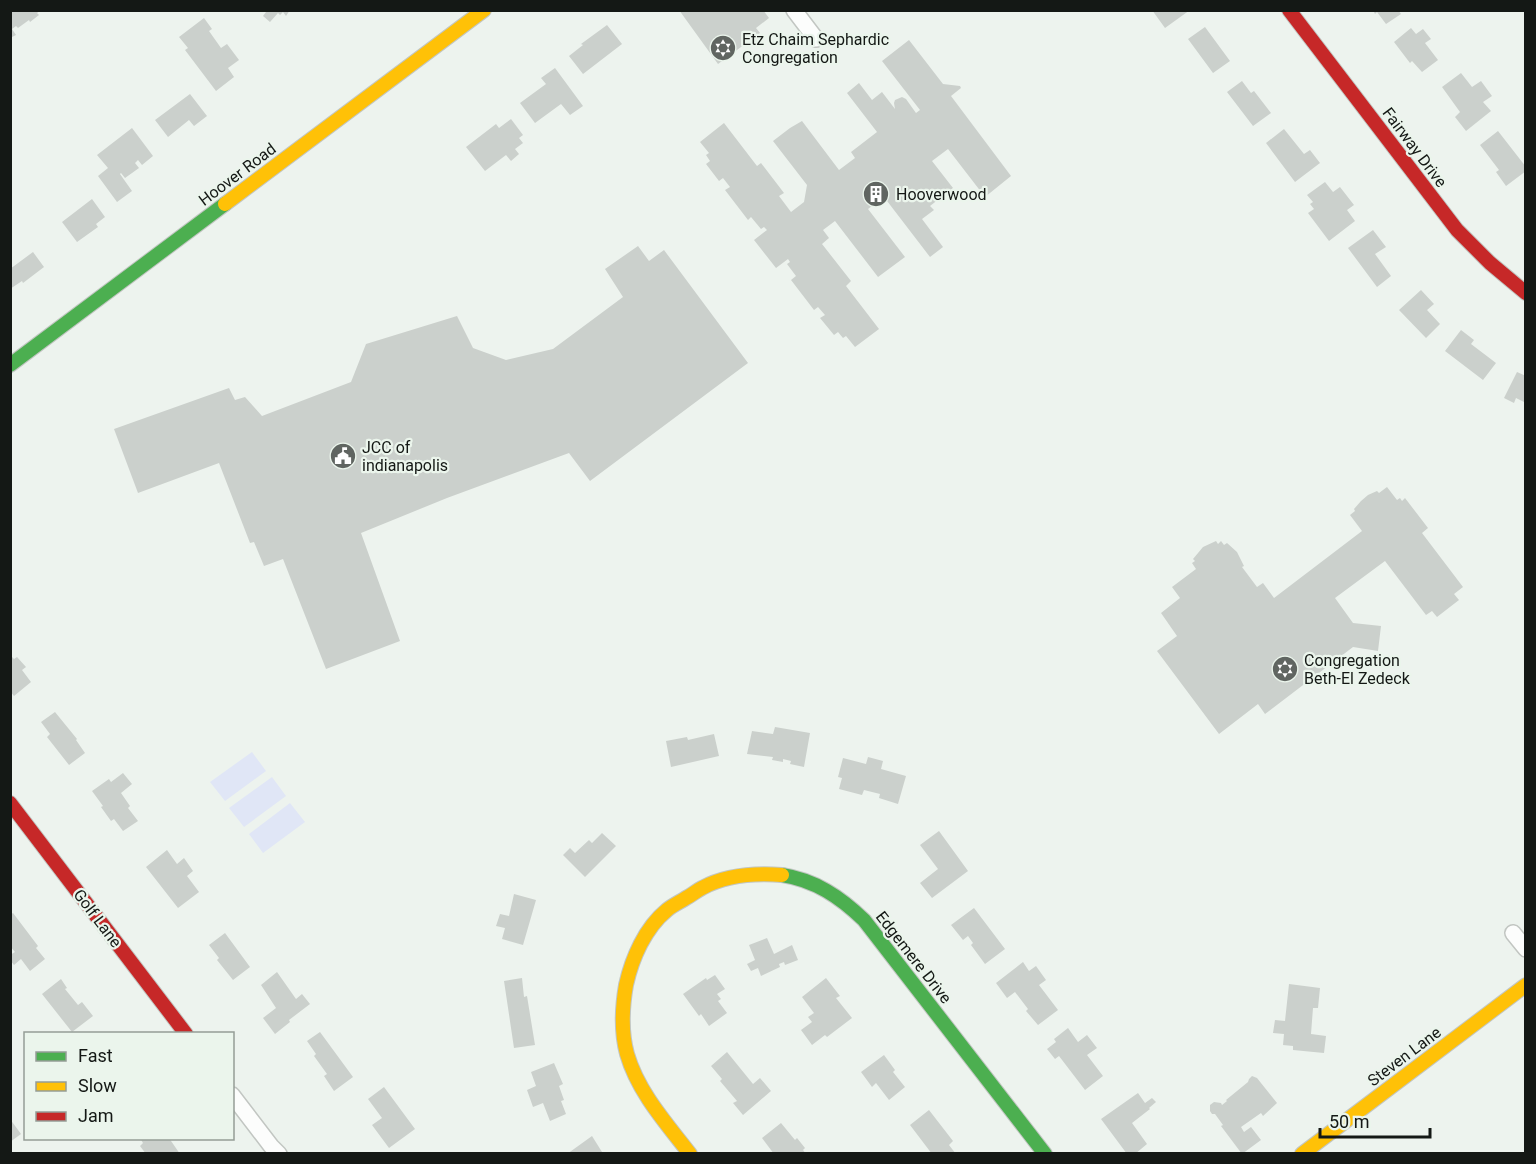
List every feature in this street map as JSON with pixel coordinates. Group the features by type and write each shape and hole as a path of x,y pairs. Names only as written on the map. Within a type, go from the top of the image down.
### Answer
{"street":[{"name":"Hoover Road","path":"10,365 484,10"},
{"path":"794,10 816,39"},
{"name":"Fairway Drive","path":"1289,10 1457,230 1505,278 1526,293"},
{"name":"Golf Lane","path":"10,803 184,1032"},
{"name":"Edgemere Drive","path":"690,1154 649,1101 633,1071 626,1052 622,1018 626,984 636,952 646,934 668,909 704,887 724,879 752,874 772,874 807,881 832,893 849,905 864,920 1045,1154"},
{"path":"1513,933 1526,949"},
{"name":"Steven Lane","path":"1302,1154 1526,985"},
{"path":"234,1098 279,1154"}],"shaded area":[{"path":"252,752 266,771 225,801 210,782"},
{"path":"272,777 286,796 244,827 229,808"},
{"path":"290,803 305,822 263,853 249,834"}],"building":[{"path":"10,10 41,10 37,13 39,15 30,22 29,20 18,28 16,26 12,29 16,35 10,38"},
{"path":"265,10 290,10 286,16 283,12 280,15 278,13 270,22 263,16"},
{"name":"Etz Chaim Sephardic Congregation","path":"679,10 763,10 769,18 756,28 760,33 718,64"},
{"path":"1152,10 1190,10 1165,28"},
{"path":"1373,10 1398,10 1401,14 1386,24"},
{"path":"204,18 212,29 209,31 221,48 227,44 239,60 228,68 234,77 216,91 185,50 188,48 179,37"},
{"path":"607,25 622,44 583,74 569,56"},
{"path":"1205,27 1230,61 1213,73 1188,39"},
{"path":"1411,28 1416,34 1423,29 1431,39 1425,43 1438,60 1422,72 1412,61 1410,63 1394,42"},
{"name":"Hooverwood","path":"909,40 943,84 960,86 961,88 951,96 1011,176 985,197 948,149 932,161 953,188 930,206 934,210 922,219 943,247 930,257 884,197 868,209 905,257 878,277 835,221 823,230 829,238 822,244 851,281 846,286 879,329 855,347 846,336 843,338 838,332 834,335 820,318 825,315 818,307 814,310 791,280 796,276 787,264 790,262 788,259 776,268 754,240 767,230 764,227 761,229 751,217 748,220 725,190 730,187 723,178 719,181 706,164 710,161 706,155 709,153 700,142 724,123 757,166 761,163 784,193 779,196 791,212 804,202 807,185 773,141 802,121 839,170 855,158 851,152 877,132 847,93 859,83 872,100 882,92 895,109 895,100 902,97 916,113 920,110 882,61"},
{"path":"555,68 583,106 570,115 561,104 535,123 520,103 546,84 541,78"},
{"path":"1461,73 1472,87 1481,81 1492,96 1483,102 1491,111 1466,131 1455,117 1460,112 1442,87"},
{"path":"1242,81 1251,93 1254,91 1271,113 1253,126 1227,92"},
{"path":"190,94 207,116 194,126 189,120 168,137 155,120"},
{"path":"511,119 523,135 519,138 523,143 515,149 519,154 511,161 506,155 485,171 466,147 496,124 499,128"},
{"path":"132,128 153,156 142,165 138,160 135,163 139,168 125,178 120,174 132,191 117,202 98,176 108,168 97,155"},
{"path":"1284,129 1304,154 1310,150 1320,163 1295,182 1266,143"},
{"path":"1498,131 1526,167 1526,171 1506,186 1496,172 1499,170 1480,145"},
{"path":"1325,182 1333,192 1340,187 1354,205 1347,210 1355,221 1329,241 1308,213 1314,209 1310,204 1313,202 1307,195"},
{"path":"92,199 105,217 96,224 98,227 77,242 62,222"},
{"path":"1373,230 1386,247 1375,254 1391,276 1377,287 1348,248"},
{"name":"JCC of indianapolis","path":"638,246 649,261 664,250 748,363 590,481 569,453 361,533 400,641 326,669 283,559 264,566 254,542 250,543 219,463 138,493 114,429 229,388 235,400 245,397 262,416 351,382 366,344 457,316 473,348 506,360 553,349 623,297 605,269"},
{"path":"33,252 44,267 23,283 22,281 10,289 10,269"},
{"path":"1421,290 1434,304 1427,310 1440,324 1426,338 1399,310"},
{"path":"1461,330 1474,340 1471,344 1496,363 1483,380 1445,351"},
{"path":"1517,372 1526,376 1526,403 1516,398 1514,403 1504,398"},
{"path":"1387,487 1397,500 1400,498 1402,501 1405,498 1428,528 1422,533 1463,587 1454,594 1459,600 1437,617 1432,611 1426,615 1385,561 1335,598 1353,623 1381,626 1378,651 1353,647 1265,714 1258,704 1219,734 1157,651 1177,636 1161,613 1180,598 1172,587 1196,569 1192,563 1195,561 1193,559 1203,547 1216,541 1218,544 1221,541 1237,552 1244,566 1242,567 1257,587 1263,583 1274,598 1362,531 1350,515 1368,495 1377,491 1379,493"},
{"path":"10,655 14,659 17,657 26,667 22,670 31,682 14,696 10,691"},
{"path":"55,712 77,739 85,753 69,765 47,737 50,734 41,722"},
{"path":"775,727 810,733 804,767 790,764 791,761 783,759 783,762 772,760 773,757 747,754 752,731 773,734"},
{"path":"714,734 719,756 671,767 666,741 687,737 688,740"},
{"path":"868,757 883,761 881,769 906,776 898,804 879,798 880,794 864,790 862,795 839,789 842,778 838,777 843,758 866,764"},
{"path":"123,773 132,784 121,793 130,806 128,808 138,821 123,831 114,819 111,821 92,791 109,779 111,782"},
{"path":"939,831 968,871 932,898 920,883 938,869 920,845"},
{"path":"602,833 616,846 585,877 563,855 570,848 575,853 589,840 592,843"},
{"path":"167,850 177,864 184,858 193,871 187,876 199,892 178,908 146,867"},
{"path":"514,894 536,900 523,945 502,939 505,928 496,926 500,914 509,916"},
{"path":"974,908 1005,949 985,964 971,945 973,943 968,936 963,940 951,925"},
{"path":"13,913 45,959 30,971 21,959 14,965 10,960 10,955 15,952 10,946 10,915"},
{"path":"225,933 250,967 233,980 217,960 219,958 209,945"},
{"path":"767,938 774,954 792,945 798,960 785,965 784,962 779,964 780,967 761,976 758,968 751,971 747,964 755,960 749,945"},
{"path":"1023,962 1029,971 1036,966 1046,980 1039,985 1058,1010 1038,1025 1026,1011 1028,1009 1015,992 1007,998 996,983"},
{"path":"277,972 296,999 302,994 310,1004 275,1034 263,1018 276,1008 261,985"},
{"path":"715,975 725,989 717,994 721,999 718,1001 727,1013 709,1026 683,994 706,978 707,980"},
{"path":"522,978 535,1045 514,1048 504,981"},
{"path":"826,978 840,996 836,998 852,1018 812,1045 801,1030 812,1022 808,1017 814,1013 802,997"},
{"path":"61,979 67,988 65,989 78,1005 82,1002 93,1016 72,1032 42,994"},
{"path":"1289,984 1320,988 1318,1008 1313,1008 1311,1034 1326,1036 1324,1053 1293,1050 1293,1046 1283,1045 1284,1034 1273,1033 1275,1020 1285,1021"},
{"path":"1068,1028 1078,1042 1087,1035 1097,1048 1087,1055 1103,1076 1085,1090 1059,1056 1055,1059 1047,1049 1056,1042 1054,1039"},
{"path":"320,1032 353,1077 334,1091 324,1076 327,1074 307,1041"},
{"path":"727,1052 753,1084 760,1078 771,1091 743,1115 733,1103 737,1101 711,1066"},
{"path":"884,1055 895,1070 893,1072 905,1087 889,1100 876,1083 872,1087 861,1072"},
{"path":"554,1063 563,1084 559,1086 566,1114 550,1121 543,1103 533,1107 527,1090 536,1086 531,1072"},
{"path":"1252,1076 1257,1078 1277,1103 1263,1116 1261,1113 1241,1127 1244,1132 1251,1127 1261,1140 1242,1154 1215,1114 1210,1111 1210,1105 1214,1102 1222,1105"},
{"path":"384,1087 415,1129 389,1148 372,1125 382,1118 368,1099"},
{"path":"1138,1093 1145,1103 1152,1098 1156,1102 1132,1123 1147,1144 1135,1154 1127,1154 1101,1119"},
{"path":"929,1110 953,1141 949,1145 956,1154 932,1154 910,1125"},
{"path":"10,1119 21,1134 10,1142"},
{"path":"781,1123 795,1140 797,1138 805,1148 803,1150 806,1154 774,1154 762,1138"},
{"path":"592,1136 602,1152 600,1154 567,1154"},
{"path":"141,1140 170,1140 180,1154 146,1154 140,1146 143,1143"}],"traffic: fast":[{"path":"10,365 225,204"},
{"path":"782,875 816,885 846,904 864,920 1045,1154"}],"traffic: slow":[{"path":"225,204 484,10"},
{"path":"690,1154 645,1094 627,1054 623,1011 626,985 632,964 640,944 659,917 700,889 721,880 741,876 782,875"},
{"path":"1302,1154 1526,985"}],"traffic: jam":[{"path":"1289,10 1457,230 1490,263 1526,293"},
{"path":"10,803 184,1032"}],"place":[{"name":"Etz Chaim Sephardic Congregation","path":"723,48"},
{"name":"Hooverwood","path":"876,194"},
{"name":"JCC of indianapolis","path":"343,456"},
{"name":"Congregation Beth-El Zedeck","path":"1285,669"}]}
